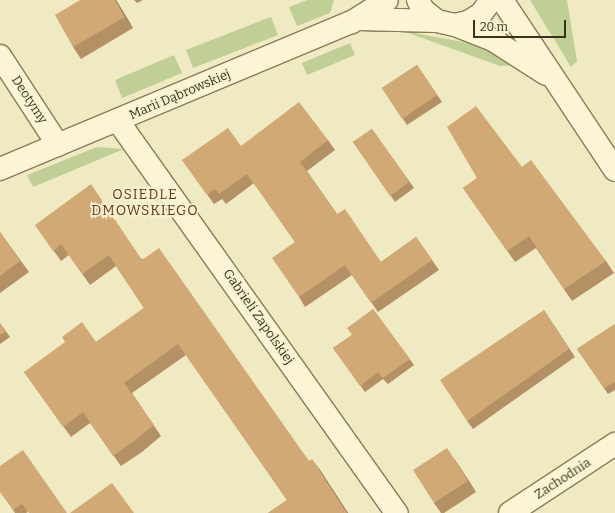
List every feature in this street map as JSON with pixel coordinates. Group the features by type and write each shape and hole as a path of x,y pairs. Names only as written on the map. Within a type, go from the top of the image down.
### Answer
{"street":[{"name":"Marii Dąbrowskiej","path":"0,169 118,121 359,19 387,0"},
{"path":"418,0 446,23 524,58 559,85"},
{"path":"446,23 481,14 490,0"},
{"path":"502,0 615,170"},
{"name":"Marii Dąbrowskiej","path":"359,19 446,23"},
{"name":"Deotymy","path":"0,56 58,145"},
{"name":"Gabrieli Zapolskiej","path":"118,121 397,513"},
{"name":"Zachodnia","path":"510,513 615,444"}],"green space":[{"path":"307,0 334,0 330,13 297,26 289,7"},
{"path":"530,0 567,0 577,61 571,67"},
{"path":"271,17 278,35 193,68 186,50"},
{"path":"403,31 474,44 506,56 517,65 500,66"},
{"path":"350,43 355,55 307,75 302,63"},
{"path":"174,55 182,73 122,98 115,80"},
{"path":"97,147 124,149 33,187 27,175"}],"building":[{"path":"80,0 115,0 125,17 73,47 55,15"},
{"path":"417,65 437,95 402,119 382,88"},
{"path":"299,102 328,140 300,162 337,214 345,209 381,262 416,237 432,260 371,303 345,265 299,297 272,258 295,242 247,174 219,194 215,189 207,195 182,160 228,128 241,146"},
{"path":"476,106 522,167 531,160 606,261 564,289 529,236 507,251 463,188 477,178 447,127"},
{"path":"372,129 409,182 390,196 353,142"},
{"path":"91,184 142,260 159,248 309,461 312,459 347,513 268,513 287,500 178,344 124,383 154,425 134,441 113,456 83,412 63,427 24,372 65,342 62,337 82,322 96,342 144,308 109,255 82,274 61,244 53,251 35,225"},
{"path":"0,232 20,261 0,276"},
{"path":"373,309 410,359 383,378 378,372 360,386 333,348 352,335 347,328"},
{"path":"544,310 569,349 467,421 440,380"},
{"path":"0,323 6,331 0,335"},
{"path":"615,324 615,382 604,388 577,349"},
{"path":"447,448 468,481 434,503 413,470"},
{"path":"23,450 67,513 29,513 22,504 13,510 0,492 0,466"},
{"path":"112,483 134,513 70,513"}],"district":[{"name":"OSIEDLE DMOWSKIEGO","path":"145,204"}]}
